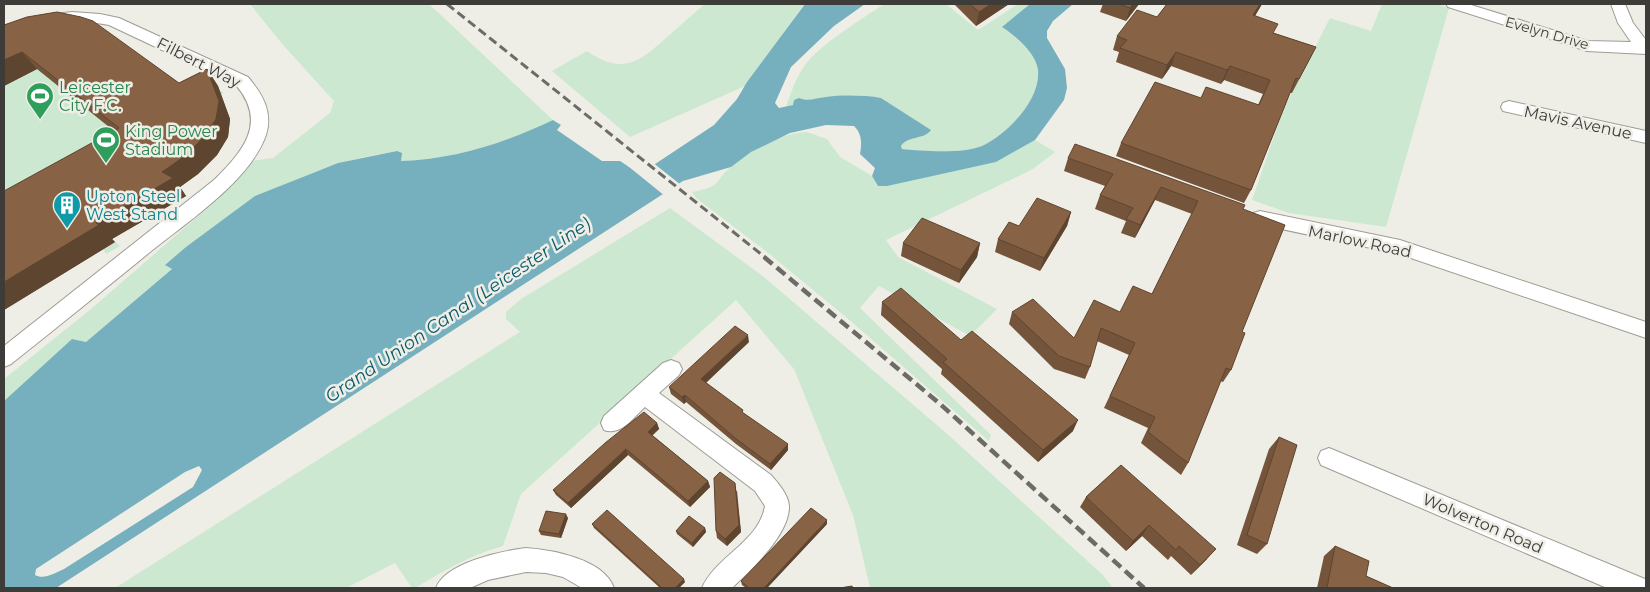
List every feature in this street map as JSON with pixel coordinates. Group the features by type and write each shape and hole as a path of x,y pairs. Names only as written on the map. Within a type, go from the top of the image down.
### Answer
{"street":[{"name":"Evelyn Drive","path":"1453,4 1587,46 1645,48"},
{"path":"1618,4 1621,15 1630,32 1645,48"},
{"name":"Filbert Way","path":"4,31 63,17 94,17 114,21 242,81 259,104 261,122 249,152 220,185 4,358"},
{"name":"Mavis Avenue","path":"1509,108 1646,137"},
{"name":"Marlow Road","path":"1241,212 1269,221 1400,247 1646,330"},
{"path":"612,423 671,369"},
{"path":"644,394 763,483 772,493 777,505 774,521 766,533 715,588"},
{"name":"Wolverton Road","path":"1329,458 1636,588"},
{"path":"448,588 478,570 500,563 526,560 552,562 578,570 602,588"}],"green space":[{"path":"250,4 429,4 553,120 498,143 440,157 400,161 397,151 359,158 314,172 268,193 204,234 166,265 172,269 86,342 72,339 4,401 4,379 91,309 220,197 217,195 251,161 273,158 330,113 334,101 283,45"},
{"path":"705,4 804,4 745,86 630,137 552,71 587,51 610,63 629,63 647,54"},
{"path":"884,4 946,4 978,30 1018,4 1030,4 1003,27 1019,40 1034,57 1038,70 1034,93 1021,115 992,141 982,146 964,150 931,151 902,149 901,146 908,140 931,130 881,98 858,95 833,96 786,107 793,87 803,68 818,51 840,33"},
{"path":"1382,4 1436,4 1449,8 1386,227 1289,213 1252,200 1283,110 1330,18 1371,31"},
{"name":"King Power Stadium","path":"4,47 191,101 216,88 224,93 218,96 230,120 229,131 219,152 203,169 176,189 186,196 112,239 120,246 106,254 103,249 4,310"},
{"path":"807,132 827,139 840,157 872,176 878,186 996,162 1035,140 1055,152 1033,169 886,240 898,257 997,309 970,336 879,286 860,308 991,435 989,441 847,318 767,252 696,198 692,192 709,188 717,183 733,165 767,143 797,133"},
{"path":"670,208 764,277 945,432 1103,575 1113,588 870,588 853,515 794,369 736,300 521,494 503,546 447,569 415,588 412,588 395,563 346,588 115,588 520,332 506,319 506,312 521,299"}],"water":[{"name":"Grand Union Canal (Leicester Line)","path":"805,4 865,4 834,26 791,67 775,103 779,108 793,105 794,100 799,98 809,100 832,96 868,96 881,98 931,130 924,135 908,140 901,146 902,149 942,151 974,149 992,141 1011,125 1028,104 1034,93 1037,81 1038,70 1033,57 1019,40 1002,27 1030,4 1073,4 1053,21 1047,31 1047,38 1065,69 1067,88 1064,100 1035,140 996,162 887,186 878,186 872,176 875,168 860,154 861,139 859,132 854,126 826,125 790,133 751,152 731,167 683,181 56,588 4,588 4,401 72,339 86,342 172,269 165,265 186,247 255,196 338,163 397,151 402,153 401,161 441,157 498,143 553,120 561,125 557,130 602,161 620,161 640,174 714,125 737,99 747,82","holes":["199,466 202,470 193,487 64,569 42,577 35,575 36,569 185,472"]}],"pier":[{"path":"618,158 640,171 652,162 681,185 665,196"}],"building":[{"path":"970,4 991,4 979,12"},
{"path":"1119,4 1133,4 1130,8"},
{"path":"1167,4 1260,4 1253,15 1278,24 1273,33 1316,47 1299,79 1296,78 1251,190 1121,143 1155,82 1201,98 1206,87 1259,105 1270,80 1230,66 1227,70 1176,52 1167,65 1120,48 1127,40 1117,36 1137,10 1157,17"},
{"name":"King Power Stadium","path":"57,12 93,21 179,83 207,69 219,101 216,119 204,137 185,156 162,172 173,178 96,223 99,225 4,282 4,191 119,128 22,52 4,60 4,25 27,17"},
{"path":"1075,144 1245,205 1243,209 1285,225 1242,332 1245,333 1231,370 1226,368 1188,463 1148,432 1155,417 1110,396 1135,343 1101,328 1090,367 1059,356 1012,312 1033,299 1074,338 1094,300 1120,312 1133,286 1152,294 1198,201 1161,187 1140,225 1126,219 1133,208 1100,195 1113,174 1068,158"},
{"path":"1037,198 1071,212 1044,258 998,239 1009,222 1019,226"},
{"path":"922,218 980,243 961,270 903,243"},
{"path":"901,288 961,340 972,331 1078,420 1043,450 943,362 947,359 882,302"},
{"path":"735,326 748,335 701,379 743,410 742,412 788,444 770,464 735,438 685,395 682,397 669,387"},
{"path":"644,412 657,423 648,432 708,481 688,501 626,449 568,503 553,490 605,443"},
{"path":"1279,437 1297,445 1267,544 1247,535"},
{"path":"1121,465 1216,549 1200,565 1179,546 1176,550 1149,525 1133,541 1086,497"},
{"path":"720,472 735,483 739,525 725,539 716,531 714,478"},
{"path":"811,508 827,520 764,588 749,588 741,581"},
{"path":"607,510 684,579 675,588 662,588 592,524"},
{"path":"546,511 566,514 559,534 539,531"},
{"path":"689,516 705,528 692,543 676,531"},
{"path":"1335,546 1369,561 1366,576 1393,588 1327,588"}],"railway":[{"path":"447,4 766,258"},
{"path":"764,257 939,403 1144,588"}],"place":[{"name":"Leicester City F.C.","path":"40,120"},
{"name":"King Power Stadium","path":"106,164"},
{"name":"Upton Steel West Stand","path":"67,229"}]}
